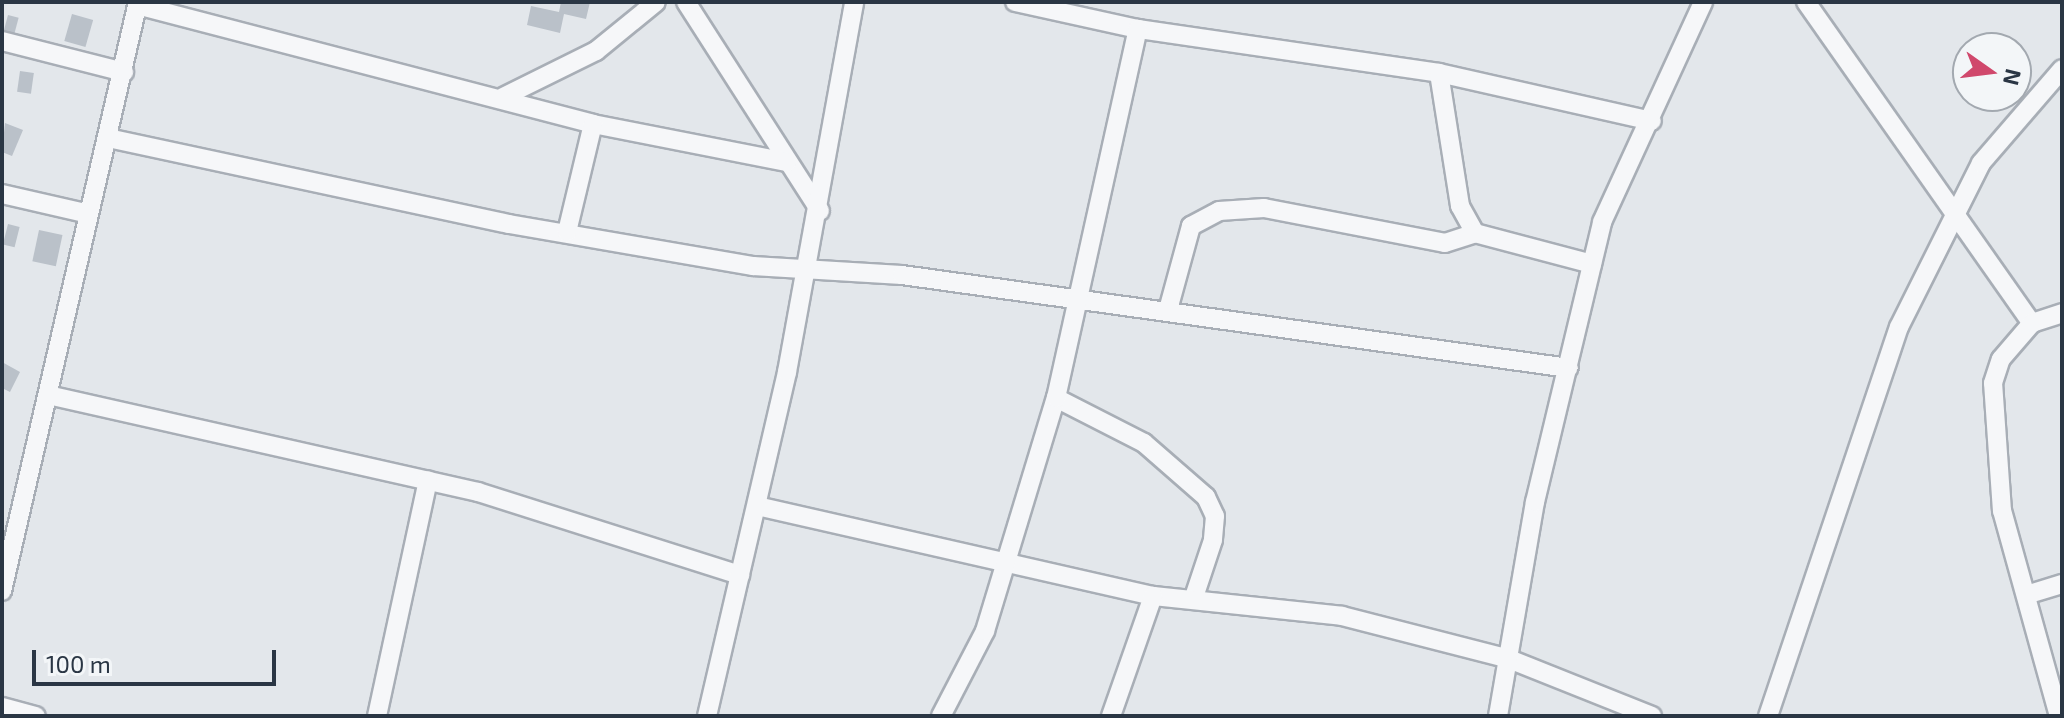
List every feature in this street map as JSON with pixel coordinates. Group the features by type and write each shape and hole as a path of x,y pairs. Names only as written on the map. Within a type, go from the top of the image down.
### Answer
{"street":[{"path":"503,97 596,51 656,2"},
{"path":"686,2 820,211"},
{"path":"707,716 757,506 820,211 854,2"},
{"path":"1015,2 1138,29 1439,73 1652,121"},
{"path":"1498,716 1535,502 1602,222 1652,121 1703,2"},
{"path":"1806,2 1956,208 2032,323"},
{"path":"2,591 8,540 48,395 124,72 137,3 503,97 593,124 787,162"},
{"path":"941,716 970,669 1056,398 1138,29"},
{"path":"2,41 124,72"},
{"path":"1768,716 1886,362 1956,208 1981,163 2062,69"},
{"path":"1439,73 1460,206 1475,233"},
{"path":"567,232 593,124"},
{"path":"108,138 567,232 805,270 902,275 1076,304 1168,310 1569,368"},
{"path":"2,194 89,214"},
{"path":"1168,310 1191,226 1219,211 1264,208 1445,243 1475,233 1592,264"},
{"path":"2059,716 2002,511 1993,383 2001,359 2032,323 2062,313"},
{"path":"48,395 289,455 428,480 740,575"},
{"path":"1056,398 1144,443 1206,497 1215,516 1213,540 1194,597"},
{"path":"377,716 428,480"},
{"path":"757,506 1001,566 1153,596 1194,597 1342,616 1509,659 1652,716"},
{"path":"2026,595 2062,584"},
{"path":"1111,716 1153,596"},
{"path":"2,707 36,716"}],"building":[{"path":"561,2 590,2 586,19 564,14 560,33 527,25 531,6 559,12"},
{"path":"72,14 93,20 85,47 64,41"},
{"path":"8,15 19,18 14,36 3,33"},
{"path":"20,71 34,73 31,94 17,92"},
{"path":"5,123 23,130 12,156 2,152"},
{"path":"8,224 20,227 15,247 3,244"},
{"path":"39,230 62,235 56,266 32,261"},
{"path":"2,362 20,372 10,392 2,388"}]}
